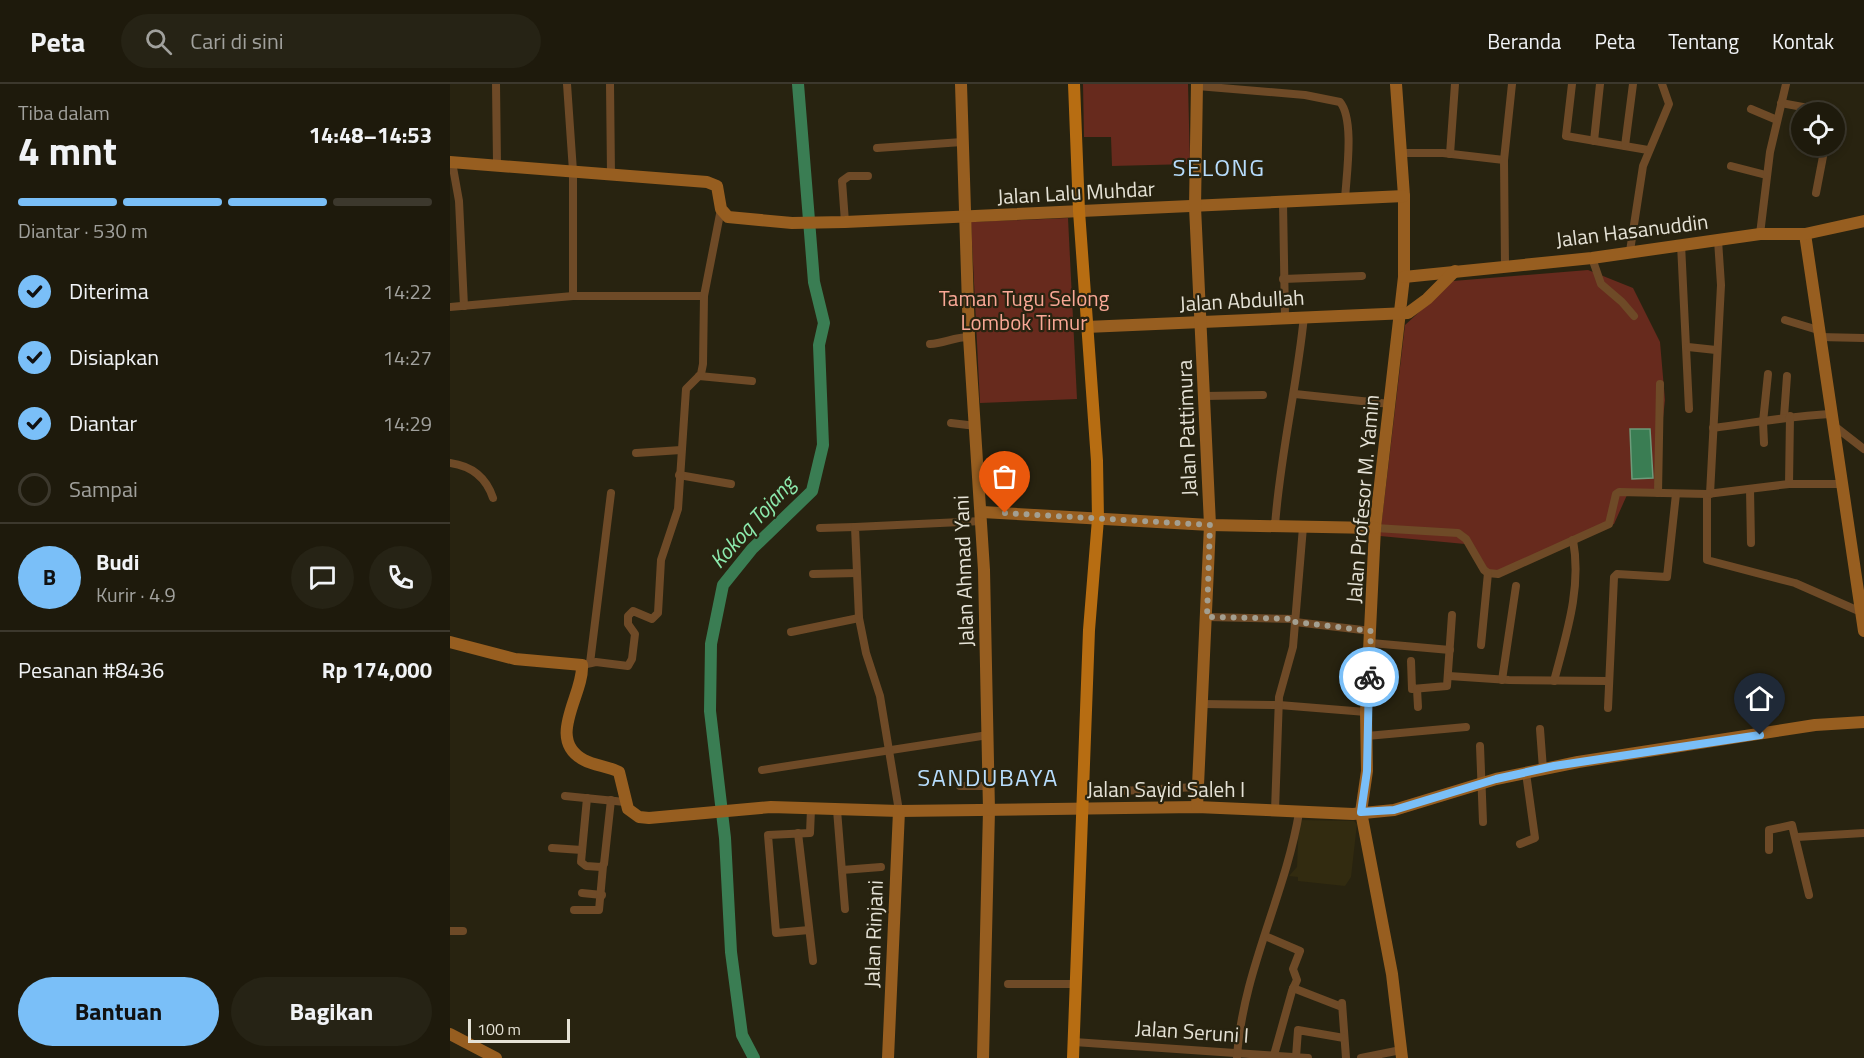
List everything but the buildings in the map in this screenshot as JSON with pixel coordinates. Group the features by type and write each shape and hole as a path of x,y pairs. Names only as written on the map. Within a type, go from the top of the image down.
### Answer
{"main road":[{"path":"1073,1058 1089,630 1098,519 1097,461 1078,211 1074,84"}],"street":[{"path":"496,84 497,163"},
{"path":"567,84 573,171 573,296"},
{"path":"610,84 611,174"},
{"name":"Jalan Ahmad Yani","path":"961,84 969,337 982,516 988,735 983,1058"},
{"path":"1312,84 1312,96"},
{"name":"Jalan Profesor M. Yamin","path":"1396,84 1404,196 1404,277 1375,528 1366,712 1367,771 1361,812 1392,974 1402,1054"},
{"path":"1450,154 1455,84"},
{"path":"1505,265 1504,160 1512,84"},
{"path":"1572,84 1566,134 1568,137 1648,150"},
{"path":"1594,141 1600,84"},
{"path":"1625,146 1633,84"},
{"path":"1629,251 1639,187 1648,150 1669,104 1662,84"},
{"path":"1760,234 1766,175 1786,84"},
{"path":"1197,85 1250,87 1340,102 1344,107 1348,134 1345,200"},
{"name":"Jalan Pattimura","path":"1197,85 1195,207 1203,323 1210,525 1207,617 1196,787 1197,807"},
{"path":"1781,103 1791,105"},
{"path":"1751,109 1777,120"},
{"path":"878,148 962,142"},
{"path":"1400,153 1450,154 1504,160"},
{"path":"1816,193 1823,156"},
{"path":"450,642 515,659 628,666 632,659 635,634 628,624 628,616 633,611 652,619 658,613 661,560 677,515 686,389 699,376 703,364 704,296 721,209 715,184 497,163 451,162 459,207 464,306"},
{"path":"1731,166 1766,175"},
{"path":"841,222 842,181 849,176 868,176"},
{"name":"Jalan Lalu Muhdar","path":"721,209 723,214 733,218 792,223 965,218 1404,196"},
{"path":"1284,203 1285,317"},
{"name":"Jalan Hasanuddin","path":"1404,277 1592,258 1760,234 1805,234 1864,221"},
{"path":"1805,234 1864,631"},
{"path":"1718,240 1721,285 1708,494 1707,561 1795,583 1862,610"},
{"path":"1681,244 1688,347 1689,409"},
{"path":"1592,258 1601,284 1634,316"},
{"path":"1400,313 1419,306 1455,271"},
{"path":"1283,279 1362,276"},
{"path":"450,307 573,296 704,296"},
{"name":"Jalan Abdullah","path":"1086,327 1400,313"},
{"path":"1275,526 1281,462 1295,394 1304,316"},
{"path":"1785,320 1818,333 1864,337 1864,333"},
{"path":"930,344 946,343 957,337 969,337"},
{"path":"1688,347 1716,350"},
{"path":"1764,443 1763,422 1768,374"},
{"path":"699,376 752,381"},
{"path":"1787,376 1789,484"},
{"path":"1658,493 1660,384"},
{"path":"1295,394 1390,404"},
{"path":"1205,396 1263,395"},
{"path":"1713,428 1763,422 1787,416 1832,419 1864,449"},
{"path":"951,423 976,426"},
{"path":"636,453 681,450"},
{"path":"450,464 469,468 478,474 489,487 493,498"},
{"path":"679,475 731,484"},
{"path":"1488,573 1498,574 1611,523 1617,493 1708,494 1789,484 1842,484"},
{"path":"1750,489 1751,543"},
{"path":"565,796 625,802 624,782 620,772 583,760 572,751 567,723 586,664 611,493"},
{"path":"1608,708 1614,577 1617,574 1667,577 1676,494"},
{"path":"820,528 982,516 1440,531 1462,535 1488,573 1481,645"},
{"path":"855,527 859,618 866,653 880,696 899,811"},
{"path":"1275,811 1280,689 1293,647 1303,527"},
{"path":"1554,681 1575,593 1576,566 1573,540"},
{"path":"813,574 857,573"},
{"path":"1502,680 1516,586"},
{"path":"1411,660 1411,688 1446,687 1449,676 1452,615"},
{"path":"1207,617 1295,621 1450,650"},
{"path":"791,632 859,618"},
{"path":"1449,676 1502,680 1608,681"},
{"path":"1417,689 1418,707"},
{"path":"1202,704 1279,705 1366,712"},
{"name":"Jalan Sayid Saleh I","path":"625,802 631,813 639,817 698,815 726,810 771,807 899,811 1197,807 1299,813 1394,810 1526,772 1815,724 1864,722"},
{"path":"1367,736 1466,727"},
{"path":"1540,729 1543,769"},
{"path":"762,770 988,735"},
{"path":"1480,746 1483,822"},
{"path":"1520,844 1535,838 1536,835 1531,824 1532,810 1526,772"},
{"path":"960,786 988,786"},
{"path":"1084,793 1196,787"},
{"path":"586,798 583,865 603,866"},
{"path":"573,910 597,911 600,907 611,800"},
{"path":"809,930 776,933 768,835 807,834 812,830 811,809"},
{"path":"837,810 845,909"},
{"name":"Jalan Rinjani","path":"888,1058 899,811"},
{"path":"1237,1055 1252,969 1265,936 1295,840 1299,813"},
{"path":"1769,850 1768,833 1772,828 1792,825 1797,837 1809,895"},
{"path":"798,833 813,961"},
{"path":"1797,837 1864,833"},
{"path":"552,848 582,850"},
{"path":"842,870 881,867"},
{"path":"582,893 602,895"},
{"path":"450,931 463,931"},
{"path":"1265,936 1300,951 1293,969 1297,980 1274,1055"},
{"path":"1008,984 1075,984"},
{"path":"1293,988 1342,1005 1346,1058"},
{"path":"1296,1057 1298,1030 1344,1038"},
{"path":"450,1034 496,1058"},
{"name":"Jalan Seruni I","path":"1074,1042 1145,1047 1191,1054 1274,1055 1308,1058"},
{"path":"1144,1058 1145,1047"},
{"path":"1361,1058 1402,1054"}],"shaded area":[{"path":"1630,429 1650,429 1653,478 1632,479"},
{"path":"1299,820 1354,821 1357,824 1351,877 1345,886 1298,881 1298,877 1289,876 1297,867"}],"green space":[{"path":"1083,84 1188,84 1190,164 1112,166 1111,137 1084,137"},
{"name":"Taman Tugu Selong Lombok Timur","path":"1068,218 1077,399 980,403 971,222"},
{"path":"1588,270 1633,288 1660,342 1665,400 1655,490 1627,495 1614,524 1486,577 1465,544 1380,536 1405,325 1453,281"}],"waterway":[{"name":"Kokoq Tojang","path":"754,1058 742,1035 731,952 725,838 710,711 711,644 723,585 752,549 812,491 823,445 819,345 824,323 814,282 798,84"}],"way so far":[{"path":"1005,513 1210,525 1207,617 1295,619 1295,622 1371,631 1369,677"}],"district":[{"name":"SELONG","path":"1219,168"},
{"name":"SANDUBAYA","path":"988,778"}],"route":[{"path":"1369,677 1366,712 1367,771 1361,812 1394,810 1496,779 1554,766 1760,735"}]}
